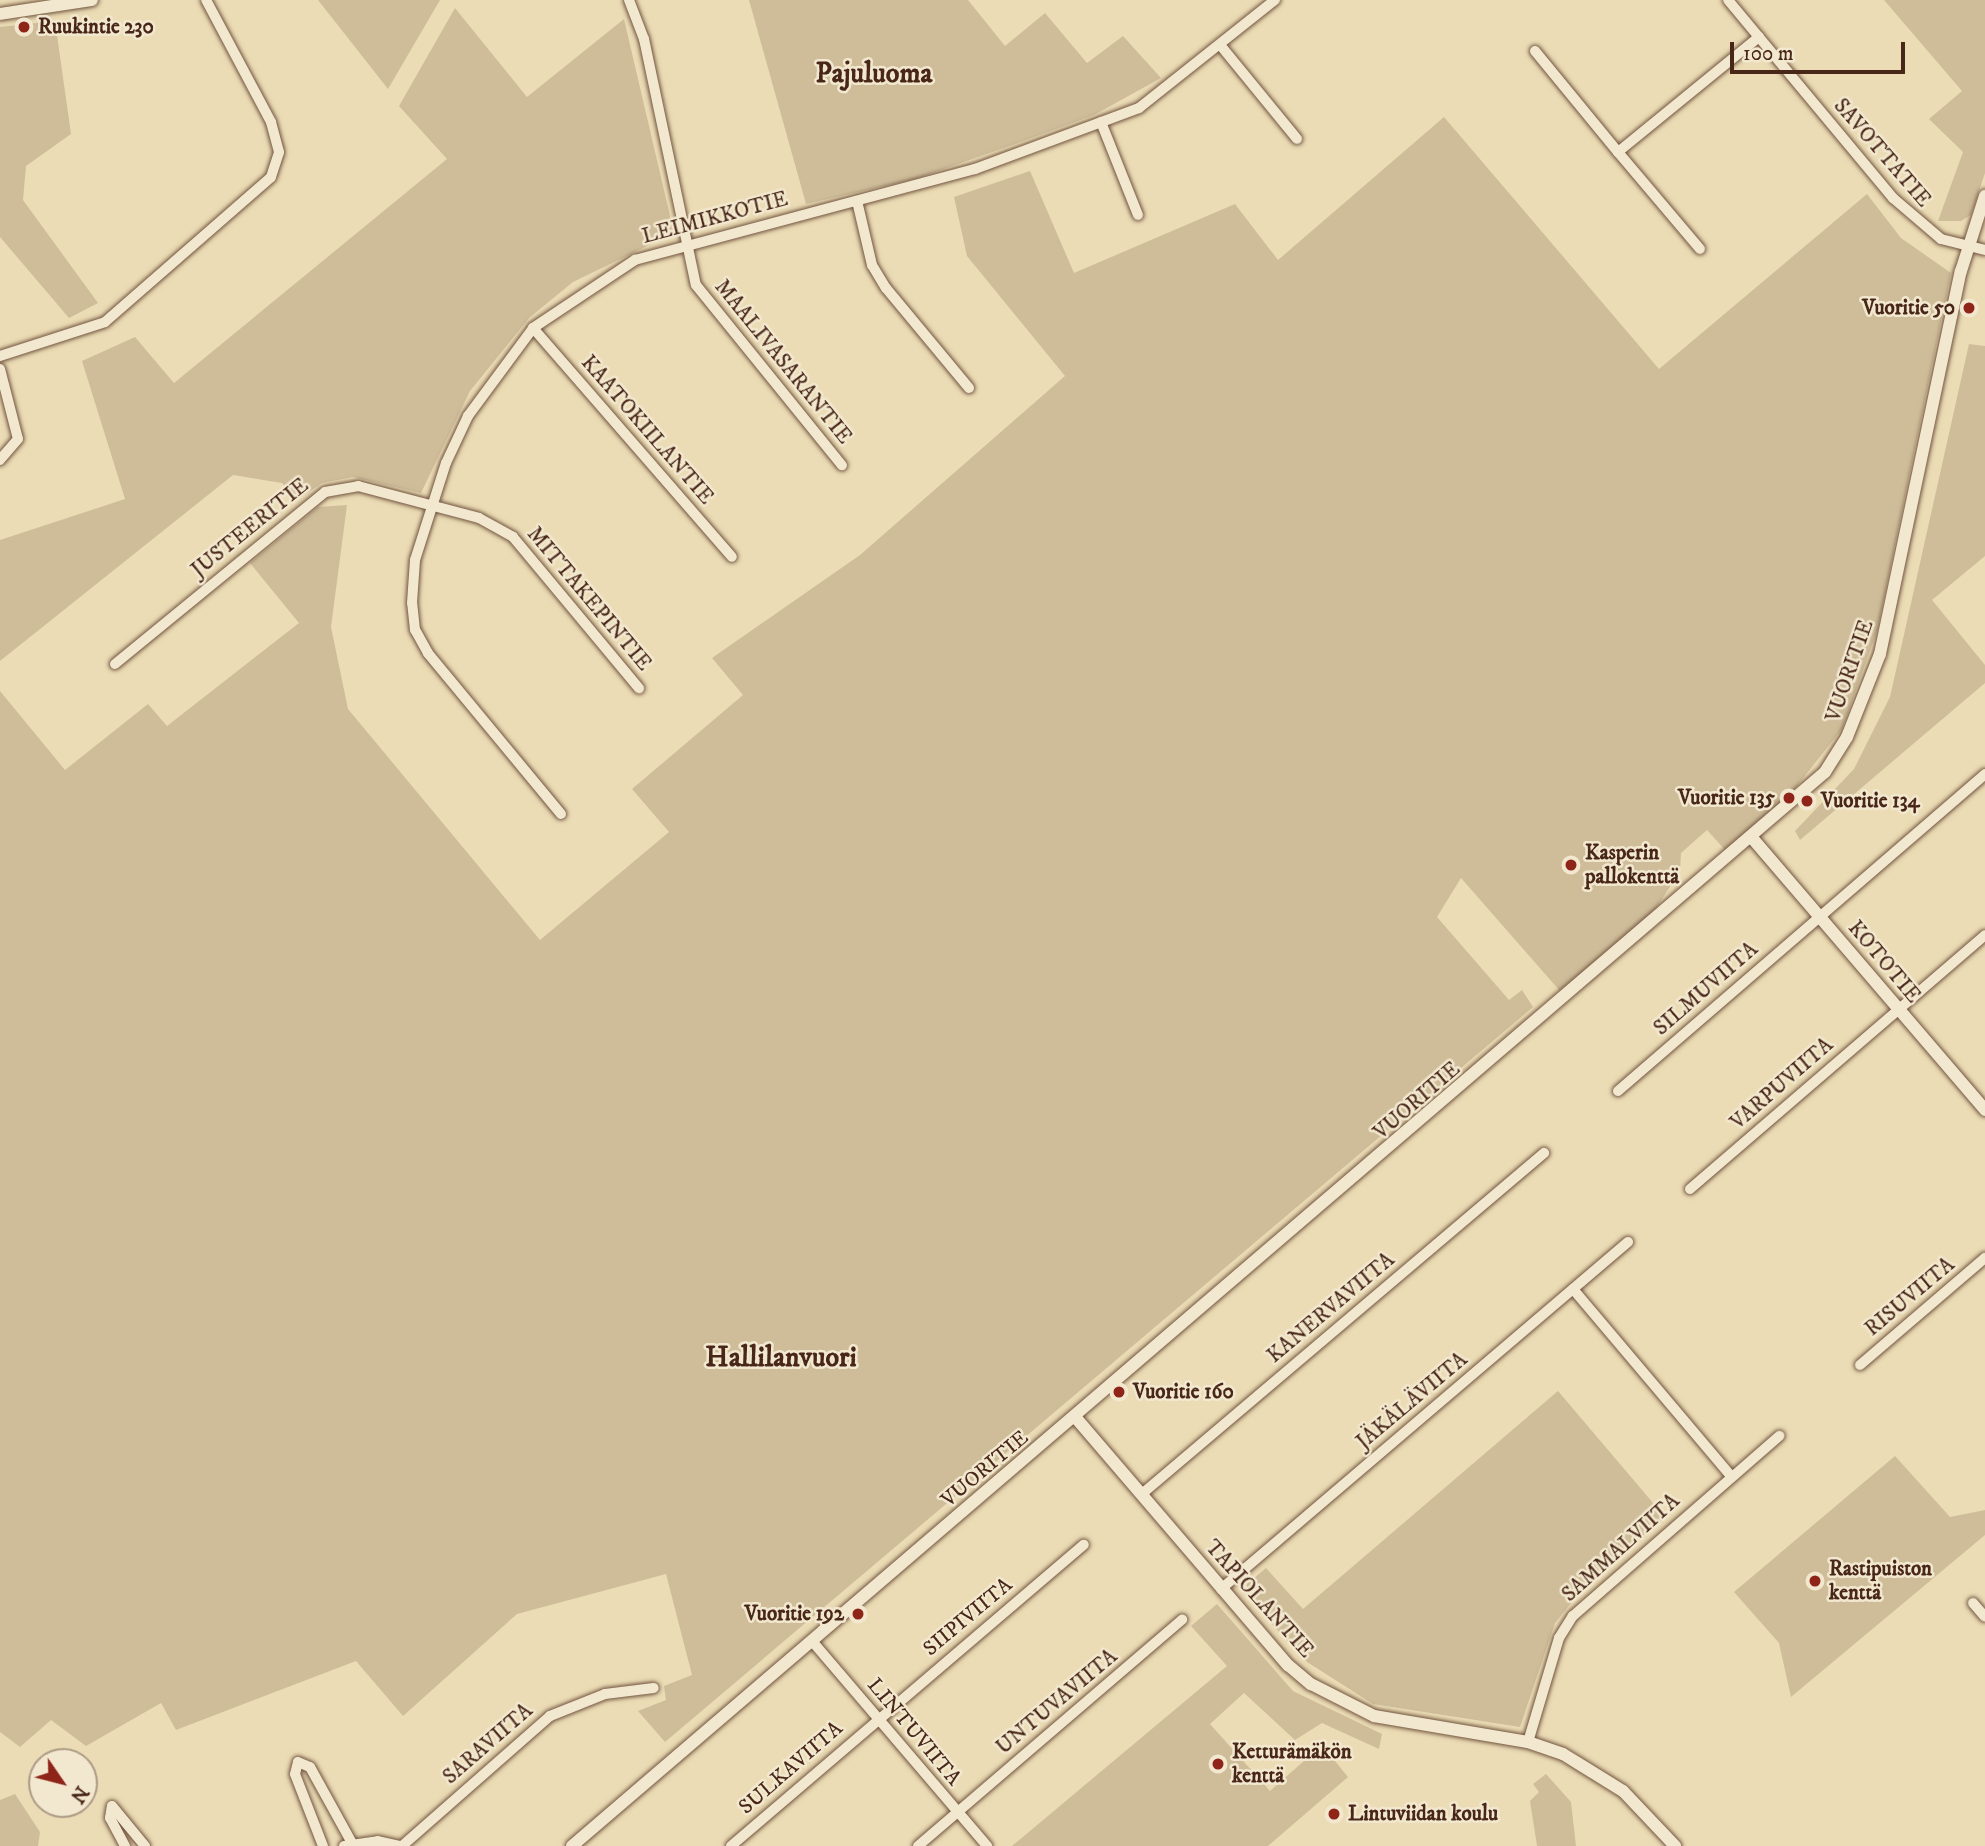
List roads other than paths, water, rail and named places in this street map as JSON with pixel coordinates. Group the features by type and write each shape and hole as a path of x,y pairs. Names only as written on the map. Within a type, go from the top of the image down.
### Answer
{"street":[{"path":"0,14 18,6 92,0"},
{"path":"0,356 105,322 271,177 279,152 271,122 206,0"},
{"name":"MAALIVASARANTIE","path":"629,0 644,39 696,285 712,311 842,465"},
{"name":"LEIMIKKOTIE","path":"561,814 415,631 415,560 431,506 468,415 533,328 635,260 688,241 857,201 975,169 1139,108 1221,46 1275,0"},
{"name":"SAVOTTATIE","path":"1728,0 1893,198 1923,228 1985,250"},
{"path":"1618,152 1759,37"},
{"path":"1221,46 1297,139"},
{"path":"1535,51 1700,249"},
{"path":"1101,122 1138,215"},
{"name":"VUORITIE","path":"572,1846 1754,839 1825,772 1867,693 1968,246 1985,196"},
{"path":"857,201 872,265 886,288 969,388"},
{"name":"KAATOKIILANTIE","path":"533,328 732,558"},
{"path":"0,369 18,439 0,460"},
{"name":"JUSTEERITIE","path":"115,664 325,492 358,486 431,506"},
{"name":"MITTAKEPINTIE","path":"431,506 479,518 513,537 639,688"},
{"name":"SILMUVIITA","path":"1618,1091 1985,774"},
{"name":"KOTOTIE","path":"1754,839 1983,1103"},
{"name":"VARPUVIITA","path":"1690,1189 1985,935"},
{"name":"KANERVAVIITA","path":"1143,1493 1544,1153"},
{"name":"JÄKÄLÄVIITA","path":"1221,1589 1628,1242"},
{"name":"RISUVIITA","path":"1860,1365 1985,1258"},
{"path":"1573,1289 1731,1476"},
{"name":"TAPIOLANTIE","path":"1076,1418 1288,1665 1336,1700 1410,1725 1528,1742 1601,1774 1675,1846"},
{"name":"SAMMALVIITA","path":"1528,1742 1559,1638 1573,1616 1779,1436"},
{"name":"SIIPIVIITA","path":"877,1719 1084,1545"},
{"path":"1973,1602 1985,1617"},
{"name":"UNTUVAVIITA","path":"918,1846 1182,1620"},
{"name":"LINTUVIITA","path":"812,1641 987,1846"},
{"name":"SARAVIITA","path":"400,1846 550,1716 605,1695 654,1688"},
{"name":"SULKAVIITA","path":"731,1846 877,1719"},
{"path":"323,1846 295,1774 299,1762 310,1767 348,1844 400,1846"},
{"path":"125,1846 110,1818 112,1806 145,1846"}],"place":[{"name":"Ruukintie 230","path":"24,27"},
{"name":"Vuoritie 50","path":"1969,308"},
{"name":"Vuoritie 135","path":"1789,798"},
{"name":"Vuoritie 134","path":"1807,801"},
{"name":"Kasperin pallokenttä","path":"1571,865"},
{"name":"Vuoritie 160","path":"1119,1392"},
{"name":"Rastipuiston kenttä","path":"1815,1581"},
{"name":"Vuoritie 192","path":"858,1614"},
{"name":"Ketturämäkön kenttä","path":"1218,1764"},
{"name":"Lintuviidan koulu","path":"1334,1814"}],"district":[{"name":"Pajuluoma","path":"874,74"},
{"name":"Hallilanvuori","path":"781,1358"}]}
